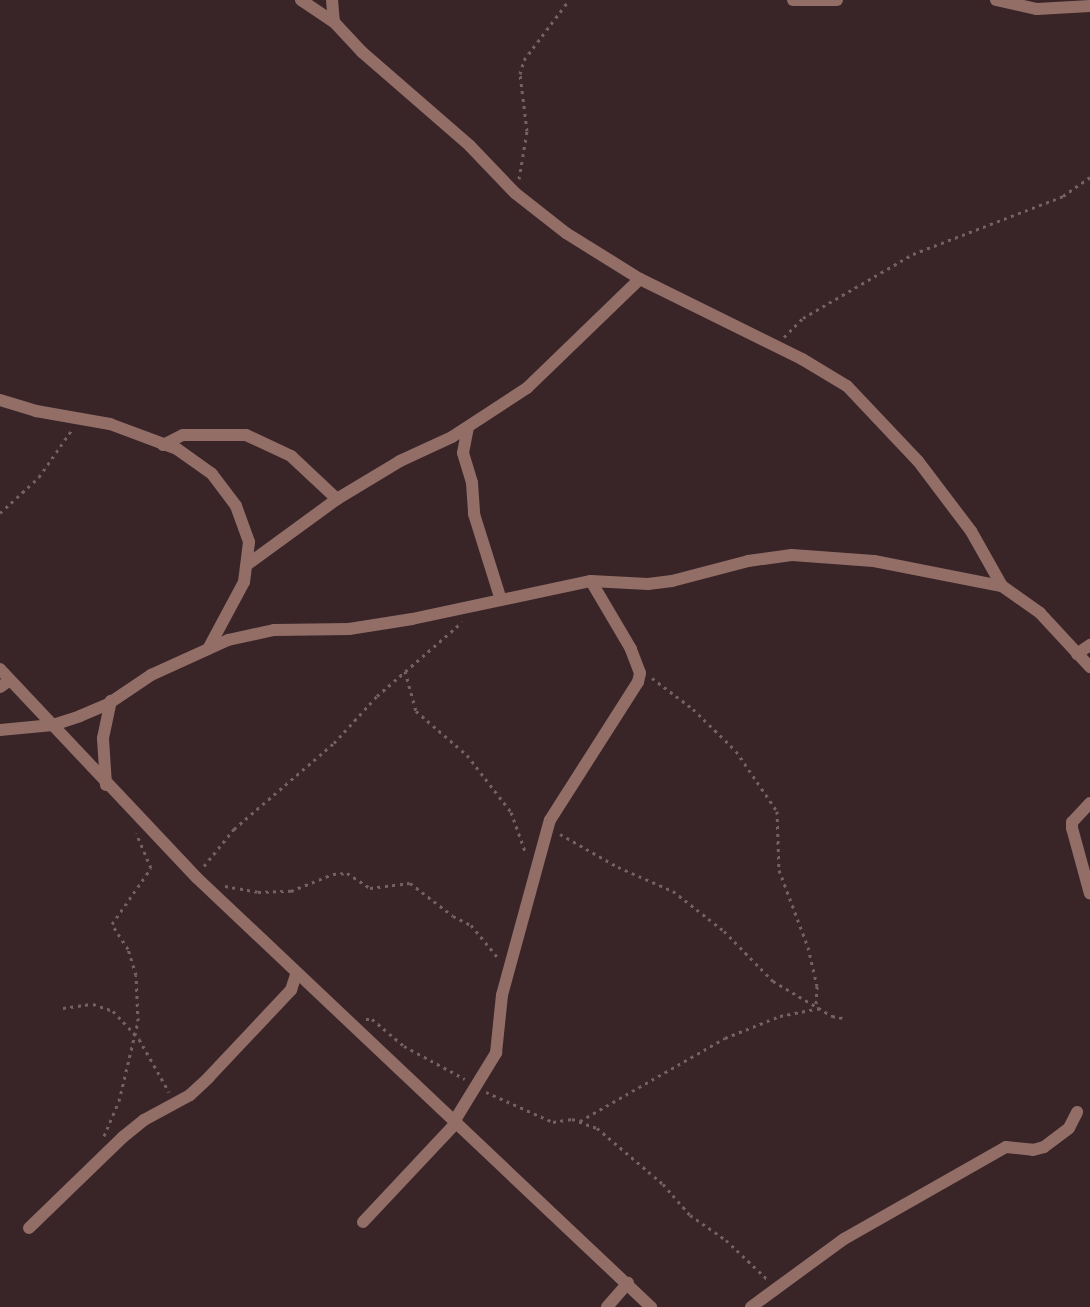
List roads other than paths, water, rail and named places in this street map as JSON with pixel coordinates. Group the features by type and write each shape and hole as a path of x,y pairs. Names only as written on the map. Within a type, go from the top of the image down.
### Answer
{"street":[{"path":"301,0 334,22 362,52 470,146 515,193 566,233 640,279 777,347 847,386 880,418 918,461 971,531 1002,586"},
{"path":"332,0 334,22"},
{"path":"793,0 837,0"},
{"path":"996,0 1037,9 1090,6"},
{"path":"248,564 337,499 468,427 527,388 640,279"},
{"path":"0,400 36,411 81,417 163,444 201,464 224,489 246,528 248,564 237,596 208,649"},
{"path":"468,427 464,453 472,483 474,514 501,600"},
{"path":"163,444 183,435 246,435 291,456 337,499"},
{"path":"0,730 53,725 111,701 151,675 228,640 274,630 349,629 485,604 591,581 672,581 748,561 792,555 874,561 1002,586 1040,613 1090,667"},
{"path":"363,1222 456,1121 496,1053 496,1019 548,826 557,806 634,690 640,673 637,663 591,581"},
{"path":"1077,654 1090,645"},
{"path":"0,669 5,684 53,725 106,785 197,878 296,975 456,1121 651,1307"},
{"path":"106,785 103,738 111,701"},
{"path":"1090,803 1072,822 1090,894"},
{"path":"29,1228 123,1137 190,1095 291,990 296,975"},
{"path":"751,1307 843,1239 1006,1148 1044,1147 1069,1128 1077,1112"},
{"path":"607,1307 628,1283"}]}
